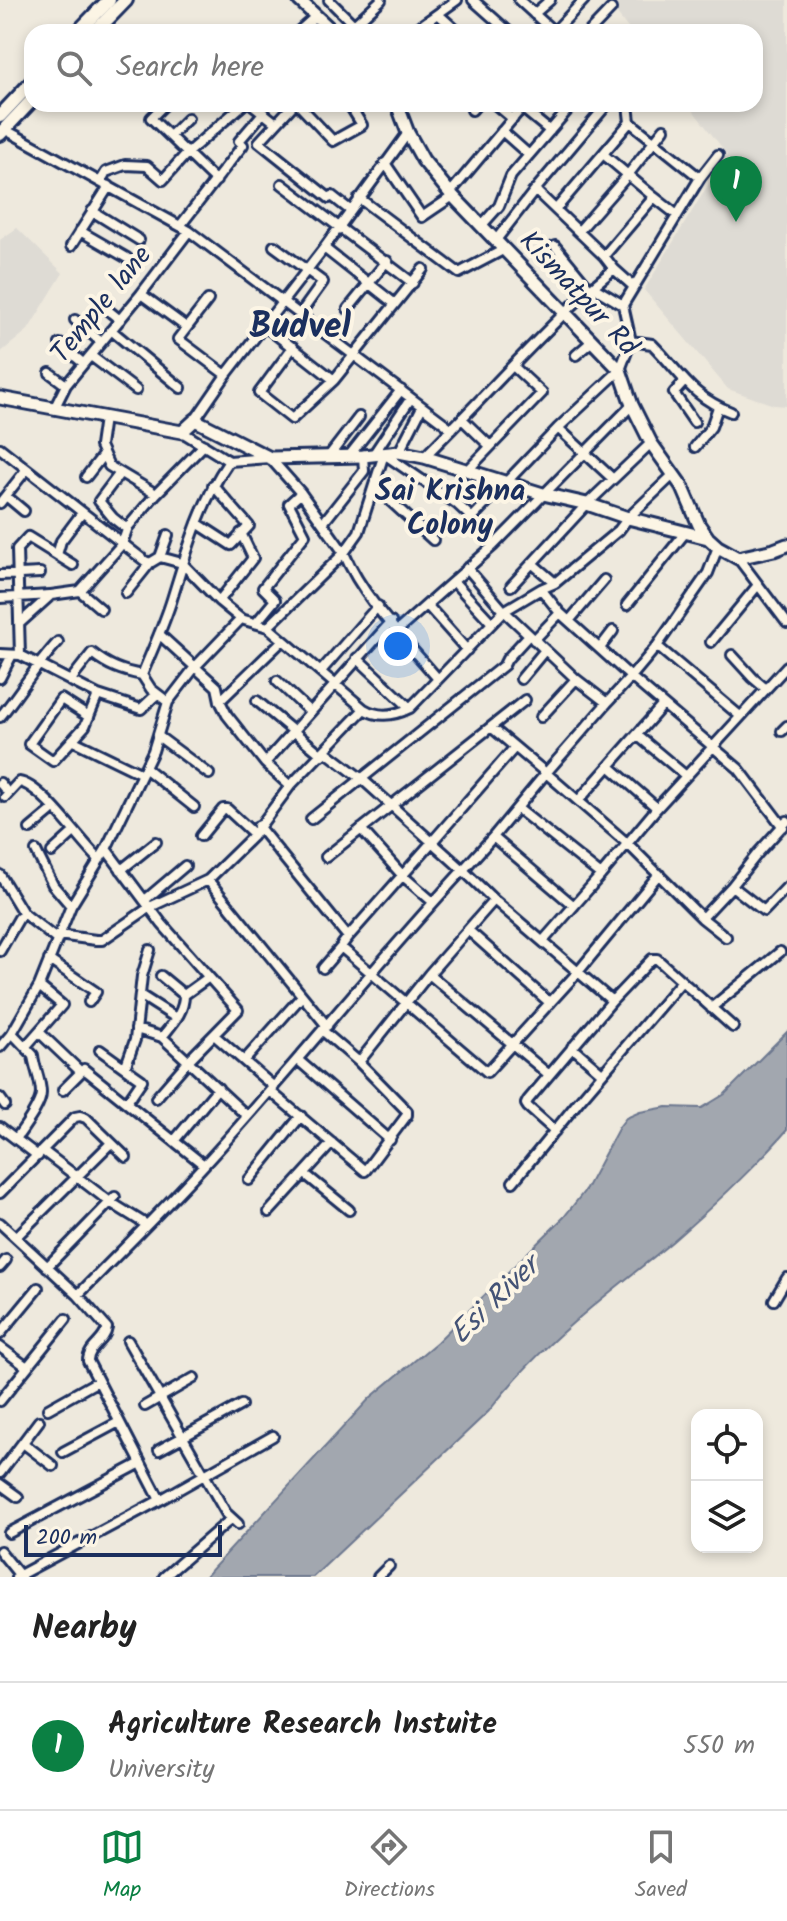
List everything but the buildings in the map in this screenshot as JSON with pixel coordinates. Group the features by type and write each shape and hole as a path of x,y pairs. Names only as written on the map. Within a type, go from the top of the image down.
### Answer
{"main road":[{"path":"96,24 109,0"},
{"path":"96,24 126,0"},
{"path":"1,126 24,93"},
{"path":"1,126 24,107"}],"street":[{"path":"299,0 324,24"},
{"path":"329,0 353,24"},
{"path":"355,24 381,0"},
{"path":"424,24 457,0"},
{"path":"473,0 500,24"},
{"path":"519,0 545,24"},
{"path":"534,14 550,0"},
{"path":"562,24 584,0"},
{"path":"597,24 611,9"},
{"path":"438,14 449,24"},
{"path":"307,24 316,16"},
{"path":"157,112 151,118 216,181"},
{"path":"71,246 92,211 106,172 125,165 147,166 163,180 187,153 235,112"},
{"path":"287,112 259,142 329,198 332,196 351,211"},
{"path":"298,112 333,141 362,125 354,112"},
{"name":"Kismatpur Rd","path":"400,112 423,160 620,370 632,405 651,443 683,488 699,525 718,547 738,558"},
{"path":"505,112 513,119"},
{"path":"385,163 422,217 452,194 519,112"},
{"path":"530,112 550,131"},
{"path":"482,225 499,206 511,176 564,112"},
{"path":"359,198 459,273 500,245 535,190 601,112"},
{"path":"629,112 630,122 700,178"},
{"path":"263,113 276,123"},
{"name":"Temple lane","path":"54,409 66,385 141,294 243,145 239,141 263,113"},
{"path":"170,136 188,118"},
{"path":"556,209 630,122"},
{"path":"1,126 185,229 452,429"},
{"path":"579,231 664,129"},
{"path":"502,131 529,155"},
{"path":"182,432 195,420 408,133"},
{"path":"603,154 677,215"},
{"path":"472,518 558,428 620,370 631,341 623,305 700,178 718,155"},
{"path":"282,184 413,283"},
{"path":"535,190 633,286"},
{"path":"604,256 654,197"},
{"path":"92,211 139,240"},
{"path":"80,231 127,258"},
{"path":"274,246 323,282 300,314"},
{"path":"555,246 592,288 623,305"},
{"path":"324,248 395,304"},
{"path":"348,309 387,261"},
{"path":"293,347 259,393 292,419 334,380 423,269"},
{"path":"424,457 564,313 614,269"},
{"path":"141,294 186,327"},
{"path":"208,300 178,339 226,375"},
{"path":"104,307 120,320"},
{"path":"75,320 101,342"},
{"path":"265,326 334,380"},
{"path":"111,330 181,388"},
{"path":"631,341 652,344 700,396 731,412"},
{"path":"576,355 591,342"},
{"path":"60,344 136,390"},
{"path":"467,471 542,393 513,366"},
{"path":"50,373 66,385"},
{"path":"684,382 674,393 694,422"},
{"path":"349,456 401,390"},
{"path":"0,398 182,432 229,461 399,452 708,538"},
{"path":"323,523 364,471 411,398"},
{"path":"397,631 493,546 632,405"},
{"path":"399,452 422,407"},
{"path":"695,447 711,427 718,407"},
{"path":"329,456 359,417"},
{"path":"104,418 100,446 109,466 156,494"},
{"path":"462,419 490,446"},
{"path":"195,420 270,458 323,523 344,553 353,574 438,679"},
{"path":"558,428 613,479"},
{"path":"511,586 587,504 651,443"},
{"path":"0,598 80,591 122,544 127,529 156,494 204,445"},
{"path":"0,448 150,563"},
{"path":"86,477 103,455"},
{"path":"268,627 344,553 359,532 374,486 373,455"},
{"path":"373,455 457,504 493,546"},
{"path":"142,675 171,602 197,523 213,485 229,461"},
{"path":"24,511 3,499 26,470"},
{"path":"120,473 99,501 127,529"},
{"path":"160,557 182,563 241,619 268,627 364,709 374,715 399,713 410,708 491,622 504,611 555,583 610,539 673,475"},
{"path":"197,523 231,545 249,526 213,485"},
{"path":"374,486 433,540"},
{"path":"256,623 275,600 263,588 305,535 289,504 301,493"},
{"path":"57,555 61,541 82,513"},
{"path":"219,601 253,558 241,533"},
{"path":"627,605 685,533"},
{"path":"126,593 150,563 160,557 168,535"},
{"path":"0,678 16,655 20,623 17,549 28,537 73,565"},
{"path":"787,545 738,558 787,623"},
{"path":"78,1295 204,1165 298,1060 370,973 631,677 657,646 708,573 718,547"},
{"path":"533,564 555,583"},
{"path":"467,568 504,611 576,679 607,703"},
{"path":"0,575 40,573"},
{"path":"569,621 604,580"},
{"path":"454,582 491,622"},
{"path":"711,642 758,585"},
{"path":"541,589 560,613 739,769 785,824 702,918"},
{"path":"80,591 101,609"},
{"path":"20,623 51,595"},
{"path":"427,605 467,650"},
{"path":"321,671 378,606"},
{"path":"311,819 504,665 560,613"},
{"path":"0,1047 12,1033 39,986 71,906 106,849 158,736 168,702 195,667 241,619"},
{"path":"265,763 391,622"},
{"path":"600,648 613,631"},
{"path":"159,634 217,687 227,715 265,763 290,786"},
{"path":"220,701 283,640"},
{"path":"0,716 37,664 58,642"},
{"path":"657,646 740,716"},
{"path":"521,679 545,650"},
{"path":"70,681 92,653 105,664 142,675 151,689 168,702"},
{"path":"0,654 16,655 98,695 141,709 157,694"},
{"path":"732,655 766,689"},
{"path":"357,658 410,708"},
{"path":"543,941 712,746 787,666"},
{"path":"541,717 576,679"},
{"path":"277,681 310,712"},
{"path":"89,717 61,699 29,744 53,761 85,726 89,717 98,695"},
{"path":"326,857 525,700"},
{"path":"257,701 362,779 494,900 612,1001"},
{"path":"579,800 663,705"},
{"path":"147,904 208,880 256,830 290,786 364,709"},
{"path":"491,727 579,800 702,918 726,937"},
{"path":"637,735 686,776"},
{"path":"158,736 209,774"},
{"path":"72,740 143,771 194,807"},
{"path":"323,968 515,747"},
{"path":"609,766 657,808"},
{"path":"3,789 22,782 38,792 99,859"},
{"path":"517,808 601,875"},
{"path":"30,829 54,809"},
{"path":"201,836 223,809 227,809 256,830 348,937"},
{"path":"361,829 403,876 433,902"},
{"path":"52,852 74,832"},
{"path":"493,837 574,906"},
{"path":"121,870 156,842"},
{"path":"106,849 147,904 238,1010 156,1098"},
{"path":"36,851 53,885 71,906"},
{"path":"0,875 23,913 57,937 102,940 147,904 185,866"},
{"path":"341,947 485,1072 578,972 659,874"},
{"path":"208,880 325,1029 407,1111 407,1115 365,1171 214,1035"},
{"path":"732,886 764,911 787,887"},
{"path":"359,1062 429,974 494,900"},
{"path":"0,951 19,918"},
{"path":"468,930 550,1003"},
{"path":"125,1068 135,1040 142,976 150,950"},
{"path":"711,1008 780,952"},
{"path":"555,1131 526,1104 548,1074 652,959 657,959 733,1027"},
{"path":"49,960 96,992 89,1002"},
{"path":"429,974 548,1074"},
{"path":"161,976 184,995"},
{"path":"184,995 209,977"},
{"path":"513,1182 681,982"},
{"path":"26,1046 62,1005 39,986"},
{"path":"140,995 176,1018"},
{"path":"162,1037 183,1010 184,995"},
{"path":"244,1061 302,996"},
{"path":"136,1029 162,1037 247,1116"},
{"path":"39,1032 81,1072"},
{"path":"12,1033 34,1057 41,1094 16,1139"},
{"path":"572,1047 602,1073"},
{"path":"100,1050 142,1080 127,1102"},
{"path":"298,1060 390,1140"},
{"path":"63,1090 84,1069 204,1165"},
{"path":"174,1141 218,1088"},
{"path":"0,1193 75,1117 80,1116 126,1157"},
{"path":"249,1180 301,1116"},
{"path":"2,1133 40,1153 147,1225"},
{"path":"16,1237 111,1143"},
{"path":"269,1212 332,1143"},
{"path":"305,1174 349,1210"},
{"path":"47,1267 112,1200"},
{"path":"0,1223 78,1295 107,1328 88,1361 160,1500"},
{"path":"774,1300 787,1278"},
{"path":"0,1334 38,1288"},
{"path":"0,1401 66,1319"},
{"path":"128,1341 234,1522 164,1577"},
{"path":"0,1347 27,1367"},
{"path":"145,1406 194,1378"},
{"path":"48,1409 98,1381"},
{"path":"159,1450 241,1405"},
{"path":"0,1473 39,1421"},
{"path":"63,1452 119,1422"},
{"path":"0,1551 19,1576 273,1436"},
{"path":"23,1443 53,1466"},
{"path":"9,1533 141,1463"},
{"path":"0,1484 18,1497"},
{"path":"378,1577 389,1566"}],"shaded area":[{"path":"606,0 787,0 787,406 774,405 728,389 644,290 727,154 694,112 763,112 763,24 625,24"},
{"path":"17,228 63,273 28,330 0,353 0,240"}],"water":[{"name":"Esi River","path":"787,1032 787,1130 717,1201 560,1334 489,1411 313,1577 205,1577 370,1398 437,1342 564,1217 586,1189 626,1118 667,1107 702,1108 725,1094"}],"place":[{"name":"Agriculture Research Instuite","path":"736,222"}],"district":[{"name":"Budvel","path":"300,327"},
{"name":"Sai Krishna Colony","path":"450,509"}]}
